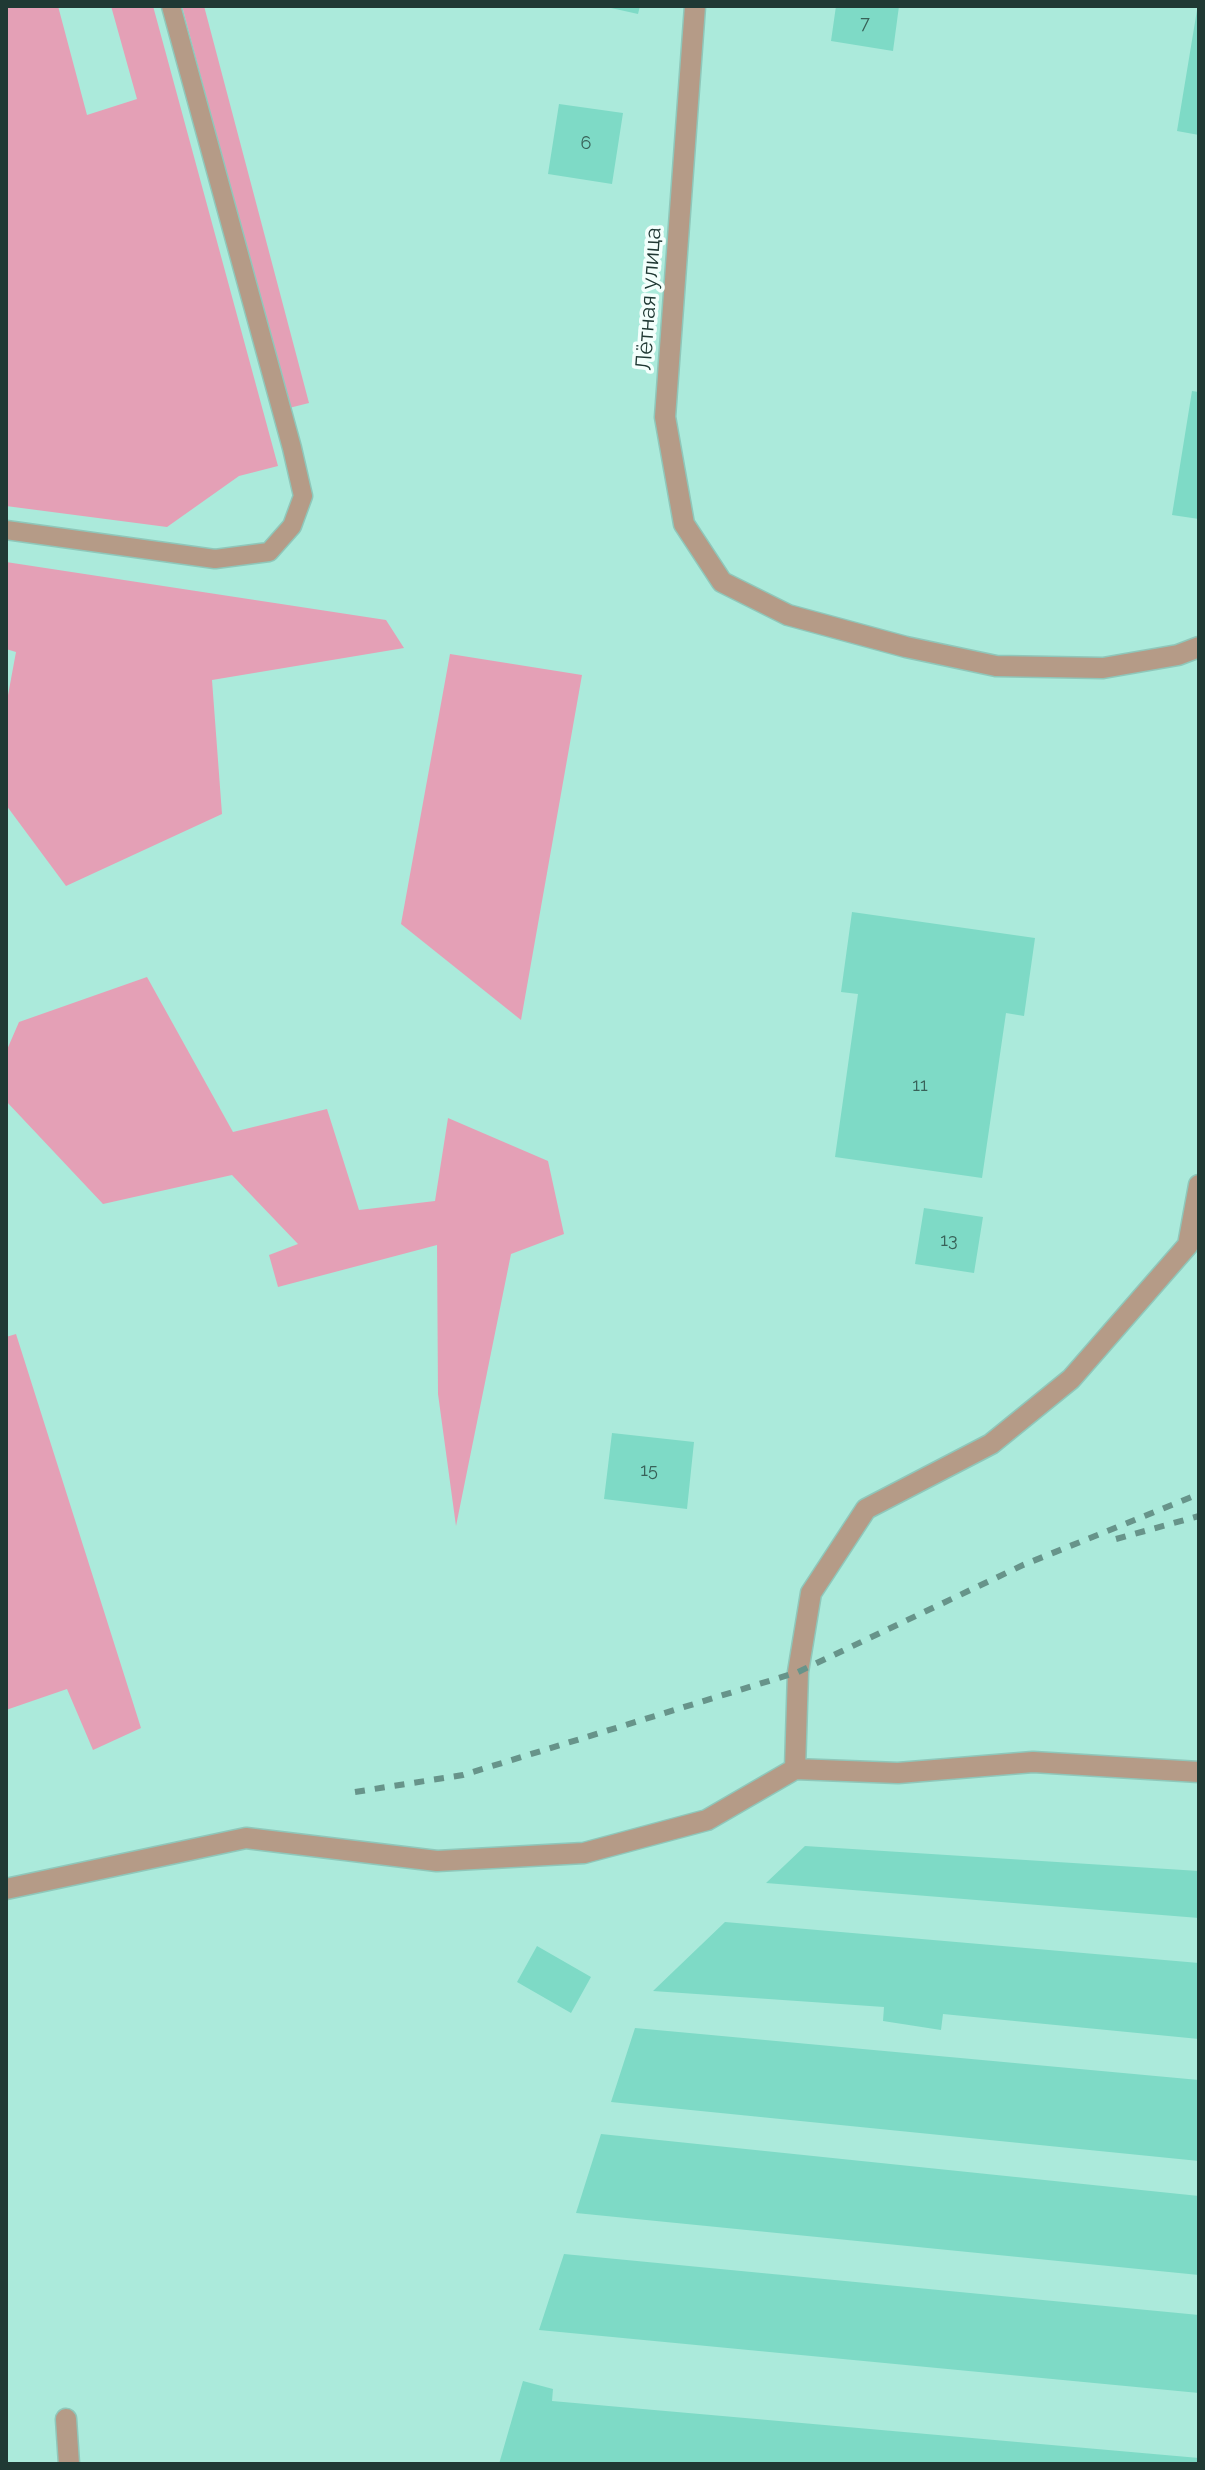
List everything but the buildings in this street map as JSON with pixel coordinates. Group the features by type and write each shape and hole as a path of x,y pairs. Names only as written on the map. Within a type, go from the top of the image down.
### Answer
{"street":[{"name":"Лётная улица","path":"695,6 665,417 684,524 722,582 788,615 906,647 996,666 1103,668 1178,655 1199,647"},
{"path":"795,1769 798,1672 811,1593 866,1509 991,1444 1071,1379 1188,1245 1199,1185"},
{"path":"6,1889 246,1838 437,1861 584,1853 707,1820 795,1769 898,1773 1033,1762 1199,1772"},
{"path":"66,2419 69,2464"}],"lane":[{"path":"6,530 215,559 269,552 292,526 303,496 171,6"}],"shaded area":[{"path":"6,6 58,6 87,115 137,99 111,6 153,6 278,466 239,476 167,527 6,506"},
{"path":"182,6 204,6 309,403 289,408"},
{"path":"6,562 386,620 404,648 212,680 222,814 66,886 6,805 6,706 16,652 6,649"},
{"path":"450,654 582,675 521,1020 401,924"},
{"path":"147,977 233,1132 327,1109 359,1210 435,1201 448,1118 548,1161 564,1234 511,1254 456,1526 438,1394 437,1245 278,1287 269,1255 298,1244 232,1175 103,1204 6,1101 6,1052 19,1022"},
{"path":"16,1334 141,1728 93,1750 67,1689 6,1710 6,1337"}],"railway":[{"path":"355,1792 463,1775 798,1672 1023,1565 1199,1494"},
{"path":"1116,1539 1199,1516"}]}
